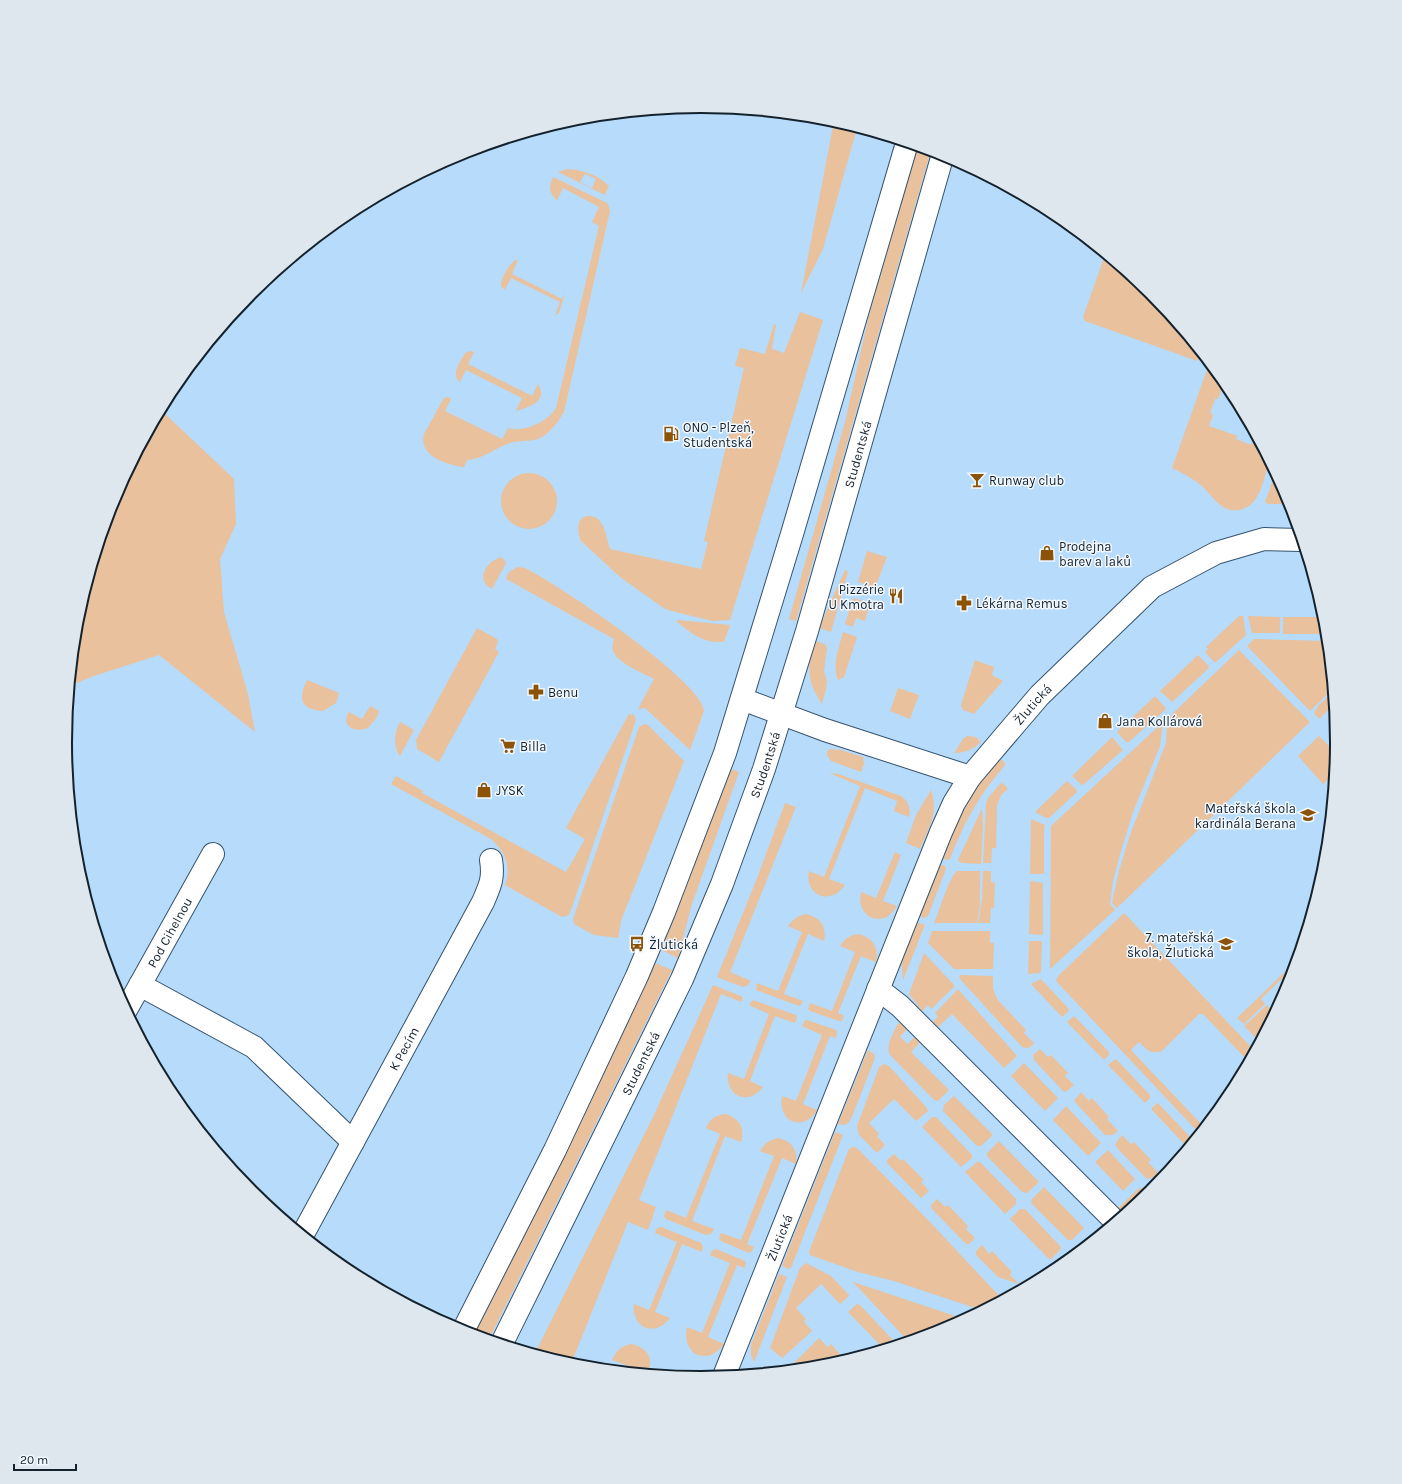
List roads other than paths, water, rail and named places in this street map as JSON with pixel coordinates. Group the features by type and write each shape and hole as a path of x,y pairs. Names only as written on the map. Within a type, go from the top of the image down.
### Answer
{"main road":[{"path":"467,1326 558,1143 637,976 664,912 725,753 906,147"},
{"name":"Studentská","path":"504,1339 682,979 724,876 764,769 807,631 942,161"},
{"name":"Žlutická","path":"727,1370 948,817 954,803 970,777 1040,695 1152,587 1216,553 1264,539 1297,540"},
{"path":"742,699 781,714 970,777"},
{"name":"Pod Cihelnou","path":"130,1004 212,854"},
{"name":"K Pecím","path":"305,1230 483,902 492,882 492,860"},
{"path":"140,985 254,1047 353,1142"},
{"path":"878,989 900,1006 1112,1218"}],"place":[{"name":"ONO - Plzeň, Studentská","path":"671,434"},
{"name":"Runway club","path":"977,480"},
{"name":"Prodejna barev a laků","path":"1047,553"},
{"name":"Pizzérie U Kmotra","path":"896,596"},
{"name":"Lékárna Remus","path":"964,603"},
{"name":"Benu","path":"536,692"},
{"name":"Jana Kollárová","path":"1105,721"},
{"name":"Billa","path":"508,746"},
{"name":"JYSK","path":"484,790"},
{"name":"Mateřská škola kardinála Berana","path":"1308,815"},
{"name":"Žlutická","path":"637,944"},
{"name":"7. mateřská škola, Žlutická","path":"1226,944"}]}
